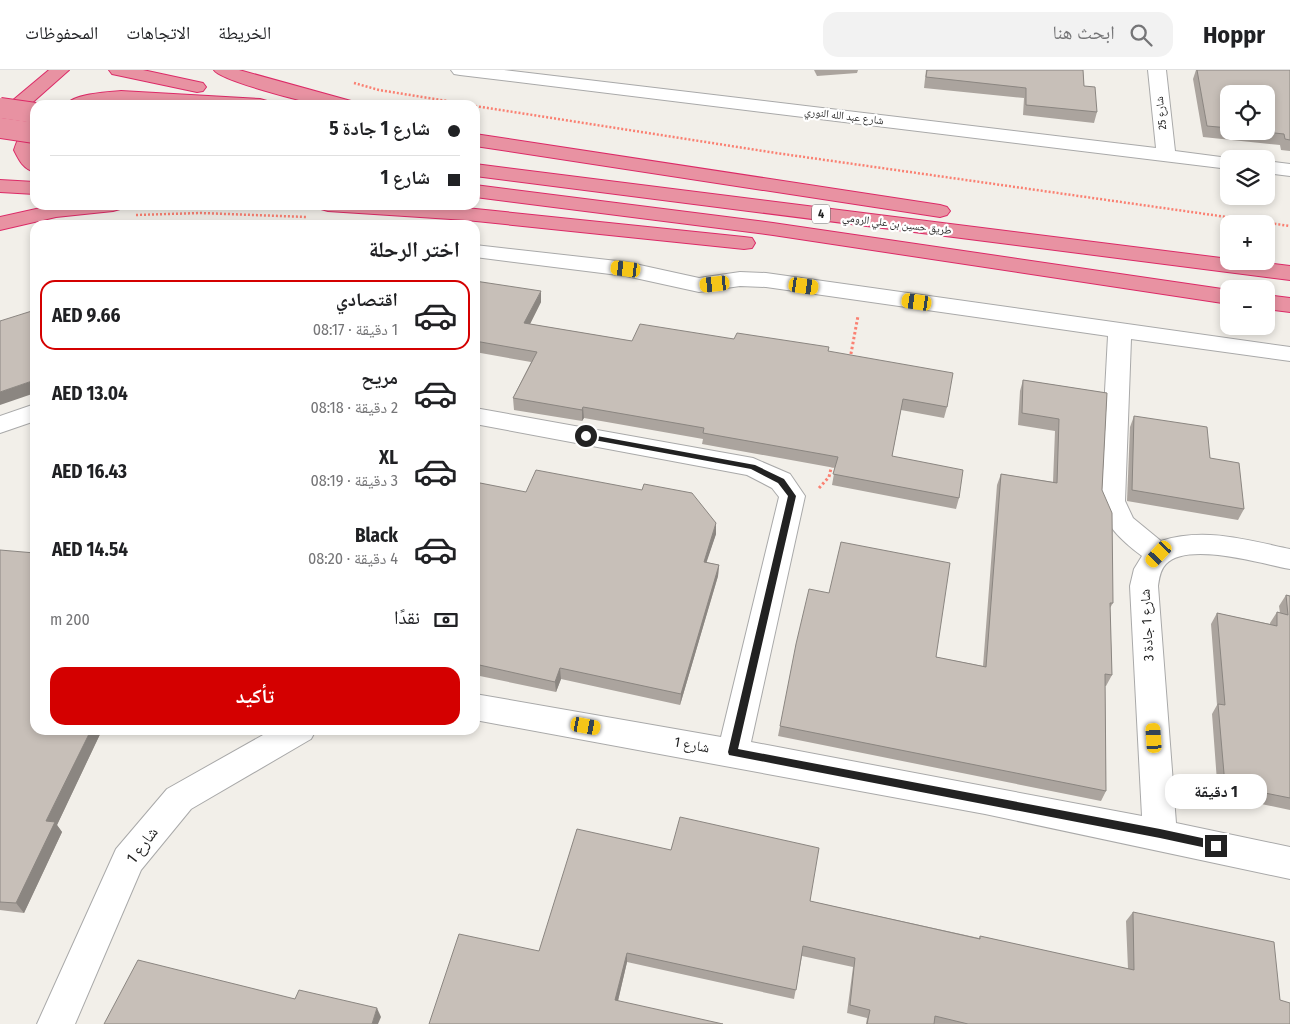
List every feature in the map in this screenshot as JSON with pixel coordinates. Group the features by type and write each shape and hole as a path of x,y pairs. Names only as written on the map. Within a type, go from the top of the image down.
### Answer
{"highway":[{"path":"0,121 60,70"},
{"path":"118,70 258,100"},
{"path":"223,70 252,81 325,100"},
{"path":"92,100 121,96 183,100"},
{"path":"0,108 30,112"},
{"path":"0,128 30,131"},
{"path":"480,134 584,156"},
{"path":"30,136 24,150 30,161"},
{"path":"480,141 944,211 1167,258"},
{"name":"طريق حسين بن علي الرومي","path":"480,171 1290,273"},
{"path":"0,186 30,188"},
{"name":"طريق حسين بن علي الرومي","path":"480,192 773,229 1220,296"},
{"path":"0,224 71,210"},
{"path":"320,211 466,214 675,237 1042,270"},
{"path":"1275,304 1290,306"}],"street":[{"name":"شارع عبد الله النوري","path":"460,70 1220,162"},
{"name":"شارع 25","path":"1156,70 1166,155"},
{"path":"1275,168 1290,170"},
{"path":"480,252 626,269 683,284 699,285 753,279 1290,354"},
{"path":"1120,330 1112,501 1114,509 1124,526 1159,554 1191,545 1210,545 1290,559"},
{"path":"0,426 30,414"},
{"path":"480,417 753,467 781,481 792,496 733,752"},
{"name":"شارع 1 جادة 3","path":"1159,554 1152,562 1146,574 1144,586 1160,833"},
{"name":"شارع 1","path":"480,708 733,752 1160,833 1290,862"},
{"name":"شارع 1","path":"56,1024 128,860 179,799 291,735"}],"path":[{"path":"352,83 380,90 442,100"},
{"path":"480,106 776,153 1290,226"},
{"path":"136,215 252,215 320,211"},
{"path":"850,361 862,294"},
{"path":"792,496 819,488 829,477 833,458"}],"building":[{"path":"927,70 1083,70 1084,86 1095,87 1097,112 1026,105 1026,88 926,77"},
{"path":"1197,70 1290,70 1290,140 1285,139 1284,134 1275,133 1275,85 1220,85 1220,127 1207,126"},
{"path":"480,282 541,291 524,323 632,341 640,324 734,339 737,333 829,347 828,351 953,373 947,407 903,399 892,456 963,470 959,498 833,474 838,457 703,433 704,428 583,407 582,410 513,398 537,352 480,342"},
{"path":"30,312 30,382 0,392 0,321"},
{"path":"1023,380 1107,393 1102,490 1112,513 1113,603 1110,603 1112,675 1105,674 1106,791 780,726 809,589 829,593 841,542 950,563 936,657 986,667 1001,474 1057,483 1059,419 1022,413"},
{"path":"1134,416 1207,427 1210,458 1239,463 1244,509 1132,490"},
{"path":"536,470 642,490 644,484 692,493 716,523 704,562 719,565 681,694 560,668 555,682 480,665 480,483 526,492"},
{"path":"0,550 30,553 30,735 89,735 46,821 55,822 16,903 0,902"},
{"path":"1286,595 1290,596 1290,798 1225,785 1218,704 1225,705 1217,613 1277,626 1277,612 1288,615"},
{"path":"680,817 819,848 810,901 980,939 980,936 1134,970 1133,912 1274,942 1280,1000 1290,1003 1290,1024 968,1024 935,1016 934,1024 867,1024 870,1010 850,1005 855,958 803,946 796,990 627,953 615,1000 723,1024 429,1024 459,934 539,951 577,829 671,850"},
{"path":"138,960 295,999 299,990 377,1008 372,1024 104,1024"}],"route":[{"path":"586,436 753,467 781,481 792,496 733,752 1160,833 1216,846"}]}
